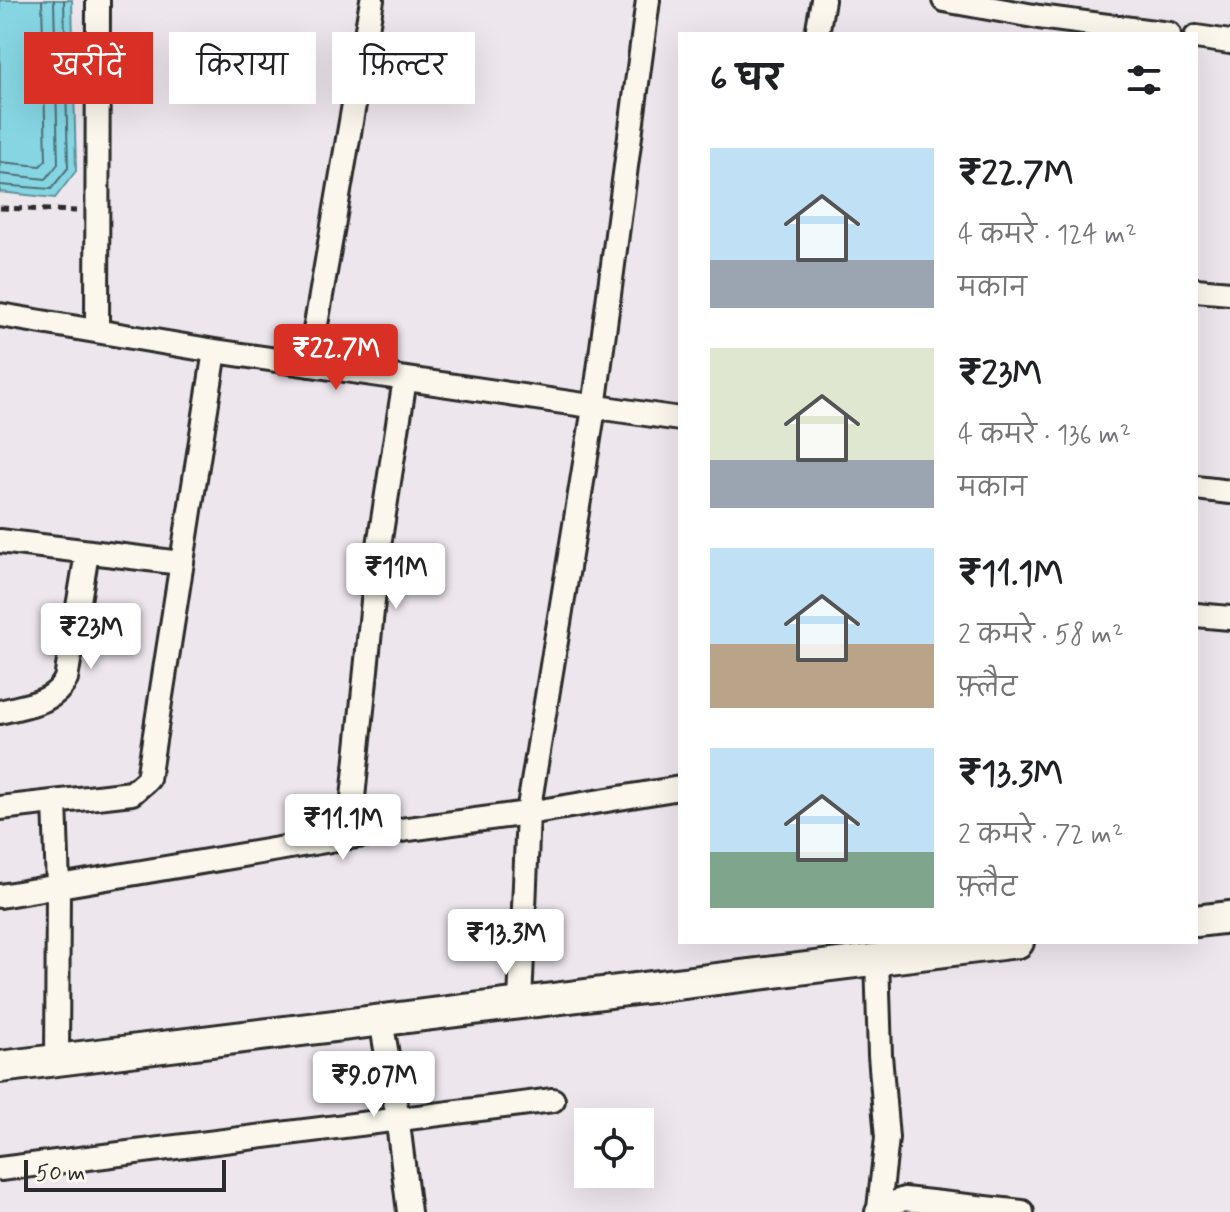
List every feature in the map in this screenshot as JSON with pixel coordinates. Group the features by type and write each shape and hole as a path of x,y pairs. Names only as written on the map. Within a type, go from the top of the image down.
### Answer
{"main road":[{"path":"1198,921 1230,917"},
{"path":"0,1067 1001,944"}],"street":[{"path":"97,331 98,0"},
{"path":"309,365 372,0"},
{"path":"520,1002 528,813 594,408 648,0"},
{"path":"817,32 823,0"},
{"path":"944,0 1038,17 1154,32"},
{"path":"1198,37 1230,42"},
{"path":"1198,290 1230,293"},
{"path":"0,315 215,351 678,419"},
{"path":"0,808 132,793 148,779 215,351"},
{"path":"349,837 378,552 405,379"},
{"path":"1198,488 1230,492"},
{"path":"0,541 181,563"},
{"path":"0,712 51,698 61,690 66,679 87,553"},
{"path":"1198,615 1230,618"},
{"path":"0,896 349,837 528,813 678,788"},
{"path":"55,802 57,1060"},
{"path":"877,959 887,1138 878,1210"},
{"path":"381,1020 398,1119 409,1212"},
{"path":"0,1169 553,1100"},
{"path":"878,1210 904,1199 1022,1212"}],"path":[{"path":"0,208 97,212"}],"water":[{"path":"0,0 72,0 73,32 24,32 24,104 74,104 76,171 55,198 0,192"}]}
